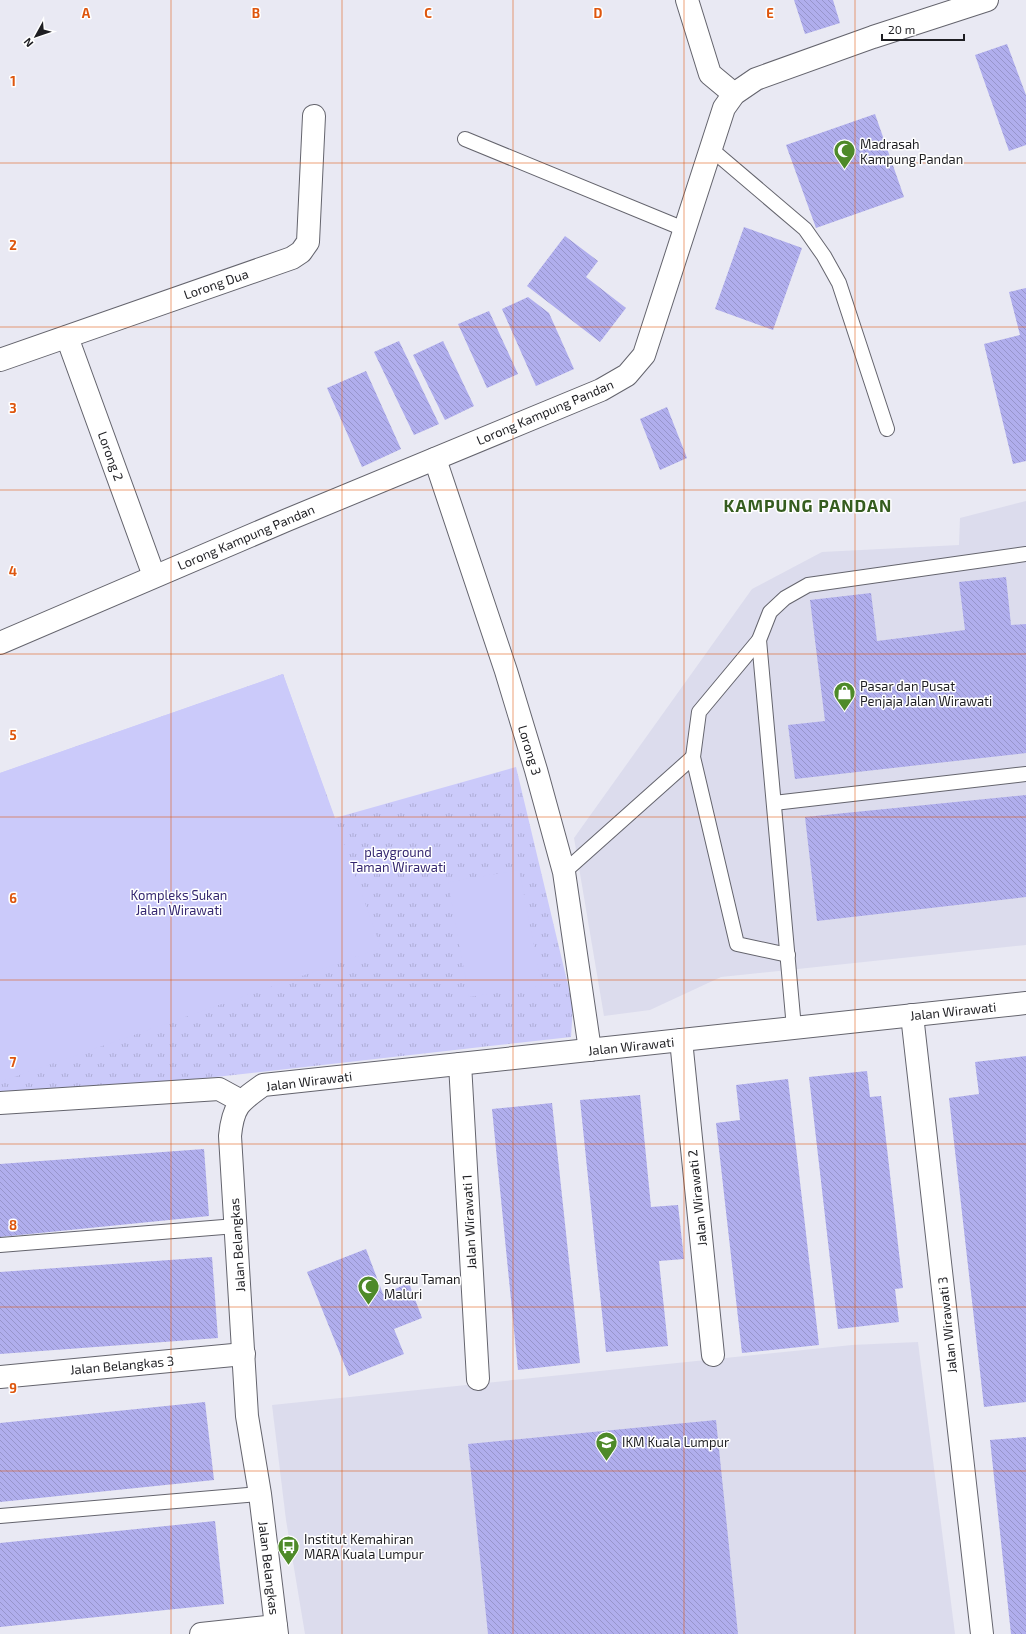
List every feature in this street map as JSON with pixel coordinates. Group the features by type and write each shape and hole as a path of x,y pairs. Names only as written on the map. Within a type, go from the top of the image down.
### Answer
{"street":[{"path":"687,0 710,74 734,94"},
{"name":"Lorong Kampung Pandan","path":"0,643 154,576 601,390 627,375 644,355 724,108 734,94 756,79 873,37 987,0"},
{"name":"Lorong Dua","path":"0,360 292,258 302,252 308,242 314,116"},
{"name":"Lorong 2","path":"67,337 154,576"},
{"name":"Lorong 3","path":"435,459 508,679 536,770 564,872 590,1050"},
{"name":"Jalan Wirawati","path":"241,1101 263,1085 1026,1003"},
{"name":"Jalan Wirawati 3","path":"912,1015 982,1634"},
{"name":"Jalan Wirawati 2","path":"681,1040 713,1355"},
{"name":"Jalan Wirawati 1","path":"460,1064 478,1379"},
{"path":"0,1103 219,1089 241,1101"},
{"name":"Jalan Belangkas","path":"241,1101 232,1118 230,1136 247,1416 260,1494 276,1630"},
{"name":"Jalan Belangkas 3","path":"0,1377 244,1354"},
{"path":"201,1634 276,1630"}],"lane":[{"path":"465,139 684,229"},
{"path":"710,149 805,229 824,256 839,283 887,429"},
{"path":"788,956 737,944 694,757 699,712 759,640 770,612 785,598 808,585 1026,554"},
{"path":"759,640 794,1028"},
{"path":"564,872 694,757"},
{"path":"774,803 1026,774"},
{"path":"0,1245 236,1226"},
{"path":"0,1516 260,1494"}],"shaded area":[{"name":"Pasar dan Pusat Penjaja Jalan Wirawati","path":"1026,501 1026,945 721,977 650,1010 604,1016 574,838 752,589 822,552 959,545 960,518"},
{"name":"IKM Kuala Lumpur","path":"918,1342 955,1634 305,1634 286,1520 272,1405 852,1345"}],"green space":[{"name":"Kompleks Sukan Jalan Wirawati","path":"283,674 335,818 516,767 573,1006 571,1037 207,1078 0,1094 0,773"},
{"path":"283,674 381,948 0,1082 0,773"},
{"path":"519,870 542,986 469,997 448,882"}],"building":[{"path":"794,0 833,0 840,23 805,34"},
{"path":"1007,44 1026,95 1026,145 1009,151 975,55"},
{"name":"Madrasah Kampung Pandan","path":"875,114 904,197 816,228 786,145"},
{"path":"744,227 802,248 773,330 715,309"},
{"path":"565,236 598,261 586,277 626,308 600,342 527,286"},
{"path":"1026,288 1026,461 1013,464 984,344 1020,335 1009,292"},
{"path":"528,297 549,313 574,369 536,386 502,309"},
{"path":"489,311 518,374 487,388 458,324"},
{"path":"399,341 439,424 414,435 374,352"},
{"path":"443,341 474,406 445,420 413,355"},
{"path":"366,371 401,449 362,467 327,388"},
{"path":"667,407 687,458 660,470 640,419"},
{"path":"1006,577 1011,625 1026,624 1026,753 795,779 788,725 825,721 810,600 871,593 877,641 965,630 959,582"},
{"path":"1026,795 1026,897 817,921 805,817"},
{"path":"1026,1056 1026,1402 984,1407 949,1098 979,1094 975,1062"},
{"path":"867,1071 870,1097 881,1096 903,1288 895,1289 899,1322 838,1329 809,1077"},
{"path":"788,1079 819,1345 742,1353 716,1123 740,1120 736,1085"},
{"path":"640,1095 651,1207 678,1205 684,1259 659,1261 668,1346 606,1352 580,1100"},
{"path":"552,1103 580,1363 518,1370 492,1109"},
{"path":"204,1149 209,1216 0,1237 0,1164"},
{"name":"Surau Taman Maluri","path":"366,1249 383,1294 409,1283 422,1318 394,1329 404,1354 349,1376 307,1272"},
{"path":"212,1257 218,1338 0,1354 0,1272"},
{"path":"205,1402 214,1480 0,1502 0,1423"},
{"path":"716,1420 738,1634 488,1634 468,1444"},
{"path":"1026,1437 1026,1634 1011,1634 990,1440"},
{"path":"215,1521 224,1604 0,1627 0,1543"}],"place":[{"name":"Madrasah Kampung Pandan","path":"845,170"},
{"name":"Pasar dan Pusat Penjaja Jalan Wirawati","path":"844,712"},
{"name":"Surau Taman Maluri","path":"369,1306"},
{"name":"IKM Kuala Lumpur","path":"606,1462"},
{"name":"Institut Kemahiran MARA Kuala Lumpur","path":"288,1566"}],"district":[{"name":"KAMPUNG PANDAN","path":"808,505"}],"park label":[{"name":"playground Taman Wirawati","path":"398,860"}]}
